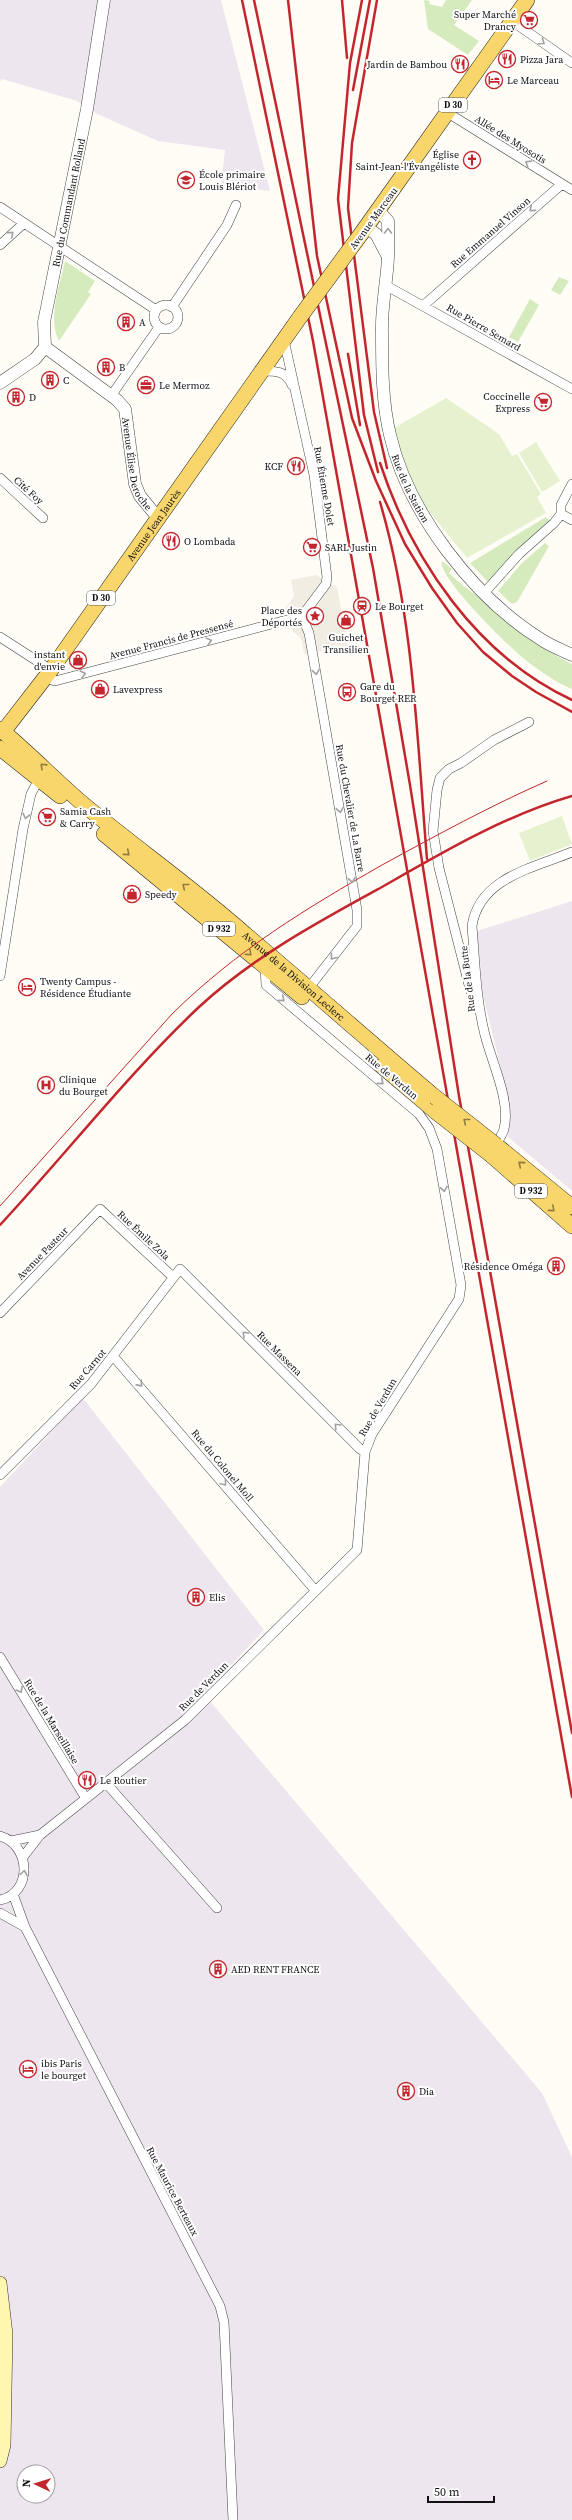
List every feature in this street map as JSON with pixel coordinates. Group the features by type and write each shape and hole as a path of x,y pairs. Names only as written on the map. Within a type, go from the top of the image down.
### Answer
{"main road":[{"name":"Avenue Marceau","path":"300,316 364,231 527,0"},
{"name":"Avenue Jean Jaurès","path":"1,733 48,674 158,518 270,371 274,354 300,316"},
{"name":"Avenue de la Division Leclerc","path":"1,733 84,805 245,933 436,1104"},
{"name":"Avenue de la Division Leclerc","path":"0,748 265,967 494,1150"},
{"name":"D 932","path":"494,1150 572,1207"},
{"name":"D 932","path":"494,1150 572,1226"},
{"path":"0,2283 6,2334 3,2387 4,2445 0,2461"}],"street":[{"name":"Rue du Commandant Rolland","path":"46,347 44,322 87,109 104,0"},
{"path":"512,21 572,63"},
{"name":"Allée des Myosotis","path":"448,113 562,184"},
{"path":"562,184 572,190"},
{"name":"Rue Emmanuel Vinson","path":"424,305 562,184"},
{"path":"172,307 227,225 236,205"},
{"path":"0,207 23,224 60,246 156,310"},
{"name":"Rue de la Station","path":"378,210 388,221 388,257 382,332 385,392 390,435 413,499 423,516 445,546 485,592 517,622 543,640 571,652"},
{"path":"0,245 23,224"},
{"path":"364,231 376,234 388,257"},
{"name":"Rue Pierre Semard","path":"385,285 424,305 572,389"},
{"path":"162,306 172,307 177,313 176,323 166,329 159,326 155,321 156,310 162,306"},
{"path":"111,396 159,326"},
{"name":"Rue Étienne Dolet","path":"284,340 314,475 323,537 326,584 302,616"},
{"path":"0,383 35,359 46,347"},
{"name":"Avenue Élise Deroche","path":"46,347 111,396 125,409 135,484 140,496 158,518"},
{"path":"274,354 289,357"},
{"name":"Rue Étienne Dolet","path":"270,371 288,376 296,392"},
{"name":"Cité Foy","path":"0,478 43,518"},
{"path":"485,592 518,554 554,523 561,514 561,506 572,484"},
{"path":"561,514 572,520"},
{"name":"Avenue Francis de Pressensé","path":"48,674 55,681 302,616"},
{"name":"Rue du Chevalier de La Barre","path":"302,616 309,633 357,910 357,926 308,990"},
{"path":"0,637 48,674"},
{"path":"482,1018 470,989 439,868 433,831 440,778 449,769 461,763 494,740 529,722"},
{"path":"0,976 4,930 23,830 31,794 39,779"},
{"name":"Rue de la Butte","path":"494,1150 504,1130 505,1110 497,1071 485,1035 482,1018 472,926 474,911 486,894 509,877 572,852"},
{"name":"Rue de Verdun","path":"23,1857 40,1835 85,1797 185,1720 357,1550 366,1452 372,1434 390,1404 453,1311 459,1299 461,1285 437,1149 429,1128 419,1114 266,985 265,967"},
{"name":"Rue Émile Zola","path":"100,1208 173,1277"},
{"name":"Avenue Pasteur","path":"0,1313 100,1208"},
{"name":"Rue Carnot","path":"0,1475 91,1384 180,1269"},
{"name":"Rue Massena","path":"180,1269 360,1449 366,1452"},
{"name":"Rue du Colonel Moll","path":"113,1356 315,1590"},
{"name":"Rue de la Marseillaise","path":"0,1657 85,1797"},
{"path":"105,1782 217,1908"},
{"name":"Rue de Verdun","path":"11,1841 40,1835"},
{"path":"0,1836 11,1841 23,1857 24,1877 13,1894 0,1900"},
{"name":"Rue Maurice Berteaux","path":"13,1894 25,1927 220,2306 225,2346 233,2520"},
{"path":"0,1913 25,1927"}],"shaded area":[{"path":"0,0 221,0 270,191 221,186 225,150 158,141 95,113 77,101 2,79 0,81"},
{"name":"Place des Déportés","path":"316,575 337,587 348,646 304,654 302,641 298,635 293,632 285,609 294,596 291,580"},
{"path":"572,901 572,1191 508,1137 506,1089 483,995 477,931"},
{"path":"83,1398 264,1630 204,1694 542,2093 572,2157 572,2520 0,2520 0,1487"}],"green space":[{"path":"424,0 430,1 429,4 442,7 446,0 472,0 454,25 479,41 468,55 428,29"},
{"path":"65,261 95,281 88,292 91,294 59,341 54,322 54,312"},
{"path":"559,277 569,281 560,295 551,290"},
{"path":"530,299 539,305 518,342 509,337"},
{"path":"446,398 499,434 512,456 517,454 541,494 537,497 546,513 467,558 424,505 400,456 394,428"},
{"path":"536,442 560,481 542,492 519,453"},
{"path":"546,517 550,522 488,582 470,563"},
{"path":"545,543 549,546 517,602 512,604 498,591 521,564"},
{"path":"442,561 452,569 449,573 465,587 537,643 572,664 572,689 566,687 533,666 493,629 477,613 451,582 443,569"},
{"path":"562,816 572,844 530,861 519,833"}],"tram line":[{"path":"0,1206 172,1014 221,970 272,932 353,881 464,821 547,781"}],"railway":[{"path":"242,0 313,341 572,1797"},
{"path":"254,0 373,568 410,785 459,1096 572,1733"},
{"path":"288,0 317,256 352,418 376,481 405,544 432,588 457,623 483,652 512,676 536,692 572,712"},
{"path":"342,0 347,58"},
{"path":"362,0 350,63 338,199 364,415 378,472"},
{"path":"353,90 370,0"},
{"path":"377,0 352,143 348,208 374,412 387,468"},
{"path":"348,354 360,425"},
{"path":"380,463 410,535 430,569 452,601 478,631 506,658 538,681 572,700"},
{"path":"380,502 391,545 407,634 417,724 427,859"},
{"path":"0,1225 147,1059 199,1007 241,972 310,927 451,848 498,824 547,804 572,796"}],"place":[{"name":"Super Marché Drancy","path":"529,20"},
{"name":"Pizza Jara","path":"507,59"},
{"name":"Jardin de Bambou","path":"460,64"},
{"name":"Le Marceau","path":"494,80"},
{"name":"Église Saint-Jean-l'Évangéliste","path":"472,160"},
{"name":"École primaire Louis Blériot","path":"186,180"},
{"name":"A","path":"126,322"},
{"name":"B","path":"106,367"},
{"name":"C","path":"50,380"},
{"name":"Le Mermoz","path":"146,385"},
{"name":"D","path":"16,397"},
{"name":"Coccinelle Express","path":"543,402"},
{"name":"KCF","path":"296,466"},
{"name":"O Lombada","path":"171,541"},
{"name":"SARL Justin","path":"312,547"},
{"name":"Le Bourget","path":"362,606"},
{"name":"Place des Déportés","path":"315,616"},
{"name":"Guichet Transilien","path":"346,620"},
{"name":"instant d'envie","path":"78,660"},
{"name":"Lavexpress","path":"100,689"},
{"name":"Gare du Bourget RER","path":"347,692"},
{"name":"Samia Cash & Carry","path":"47,817"},
{"name":"Speedy","path":"132,894"},
{"name":"Twenty Campus - Résidence Étudiante","path":"27,987"},
{"name":"Clinique du Bourget","path":"46,1085"},
{"name":"Résidence Oméga","path":"556,1266"},
{"name":"Elis","path":"196,1597"},
{"name":"Le Routier","path":"87,1780"},
{"name":"AED RENT FRANCE","path":"218,1969"},
{"name":"ibis Paris le bourget","path":"28,2069"},
{"name":"Dia","path":"406,2091"}]}
